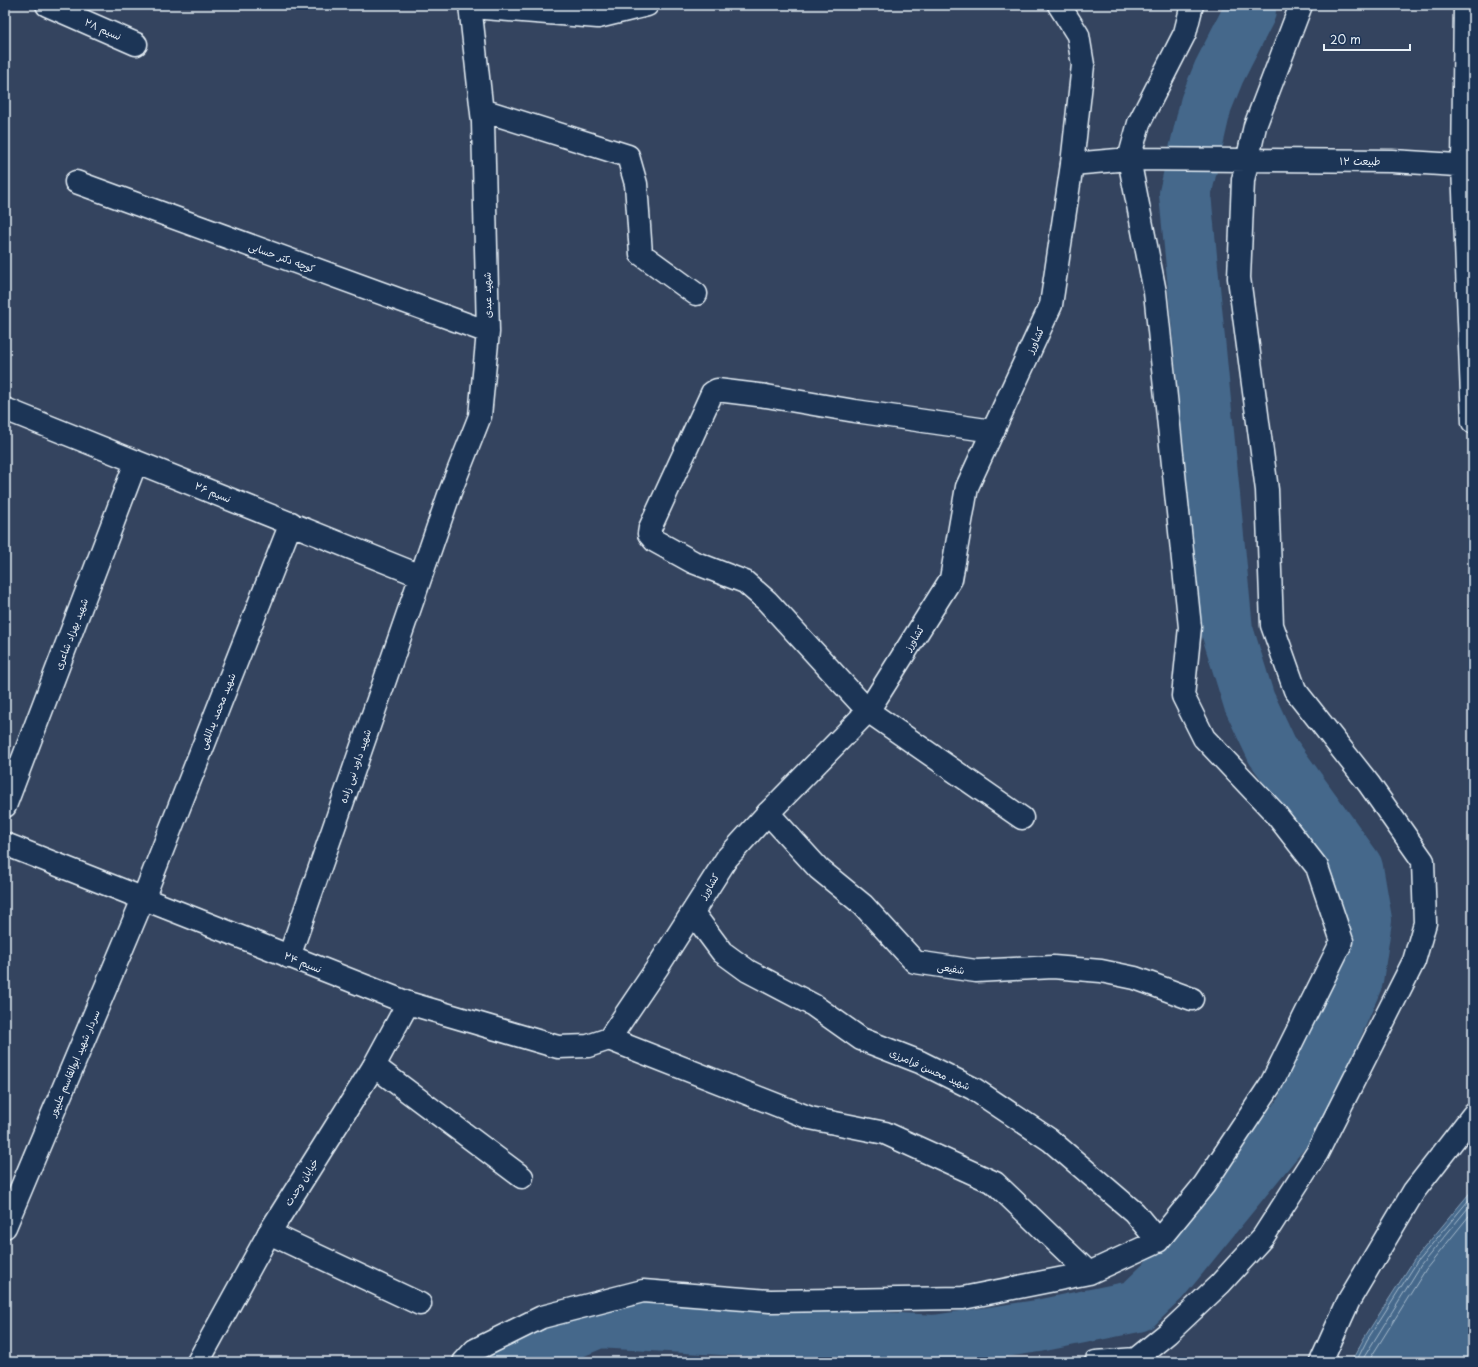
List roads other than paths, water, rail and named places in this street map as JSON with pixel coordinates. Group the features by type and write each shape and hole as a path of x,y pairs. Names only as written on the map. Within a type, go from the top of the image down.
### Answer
{"street":[{"name":"نسیم ۲۸","path":"47,5 136,44"},
{"name":"شهید عبدی","path":"421,576 480,416 488,332 482,110 470,5"},
{"path":"476,5 484,8 598,17 647,5"},
{"name":"کشاورز","path":"609,1039 727,858 768,813 868,711 951,579 967,487 1051,305 1072,164 1083,65 1078,35 1059,5"},
{"path":"464,1362 475,1350 542,1317 643,1291 770,1301 962,1298 1089,1273 1158,1241 1204,1185 1271,1084 1342,941 1317,867 1275,813 1204,738 1183,696 1190,627 1189,612 1155,292 1129,159 1139,123 1185,33 1192,5"},
{"path":"1096,1362 1136,1359 1168,1333 1220,1284 1263,1237 1317,1153 1414,962 1425,923 1423,861 1369,784 1295,690 1272,625 1267,490 1239,278 1243,180 1255,126 1301,5"},
{"path":"1465,5 1473,422"},
{"path":"482,110 628,156 636,184 641,254 696,294"},
{"name":"طبیعت ۱۲","path":"1072,164 1129,159 1392,161 1468,166"},
{"name":"کوچه دکتر حسابی","path":"76,182 488,332"},
{"path":"993,431 855,411 766,396 717,390 712,393 650,528 649,534 655,541 693,562 745,582 767,601 868,711 1022,818"},
{"name":"نسیم ۲۶","path":"5,409 421,576"},
{"name":"شهید بهزاد شاعری","path":"5,806 136,462"},
{"name":"شهید محمد یداللهی","path":"143,899 291,524"},
{"name":"شهید داود نبی زاده","path":"289,957 421,576"},
{"name":"شفیعی","path":"768,813 819,869 863,905 915,962 976,971 1053,967 1101,971 1134,978 1192,999"},
{"name":"نسیم ۲۴","path":"5,844 408,1004 558,1047 588,1046 609,1039"},
{"name":"سردار شهید ابوالقاسم علیپور","path":"5,1227 143,899"},
{"name":"شهید محسن فرامرزی","path":"692,913 722,952 748,971 813,1006 861,1039 920,1062 974,1088 1050,1140 1134,1212 1158,1241"},
{"name":"خیابان وحدت","path":"198,1362 269,1233 374,1066 408,1004"},
{"path":"609,1039 810,1118 885,1133 995,1182 1089,1273"},
{"path":"374,1066 522,1177"},
{"path":"1320,1362 1349,1300 1414,1191 1473,1115"},
{"path":"269,1233 420,1304"}],"water":[{"path":"1473,1189 1473,1362 1351,1362 1364,1338 1414,1260"}],"waterway":[{"path":"511,1362 532,1350 598,1322 935,1341 1038,1326 1137,1306 1163,1281 1300,1113 1357,980 1366,920 1357,868 1272,750 1249,701 1227,630 1185,194 1206,104 1219,72 1250,11 1250,5"}]}
